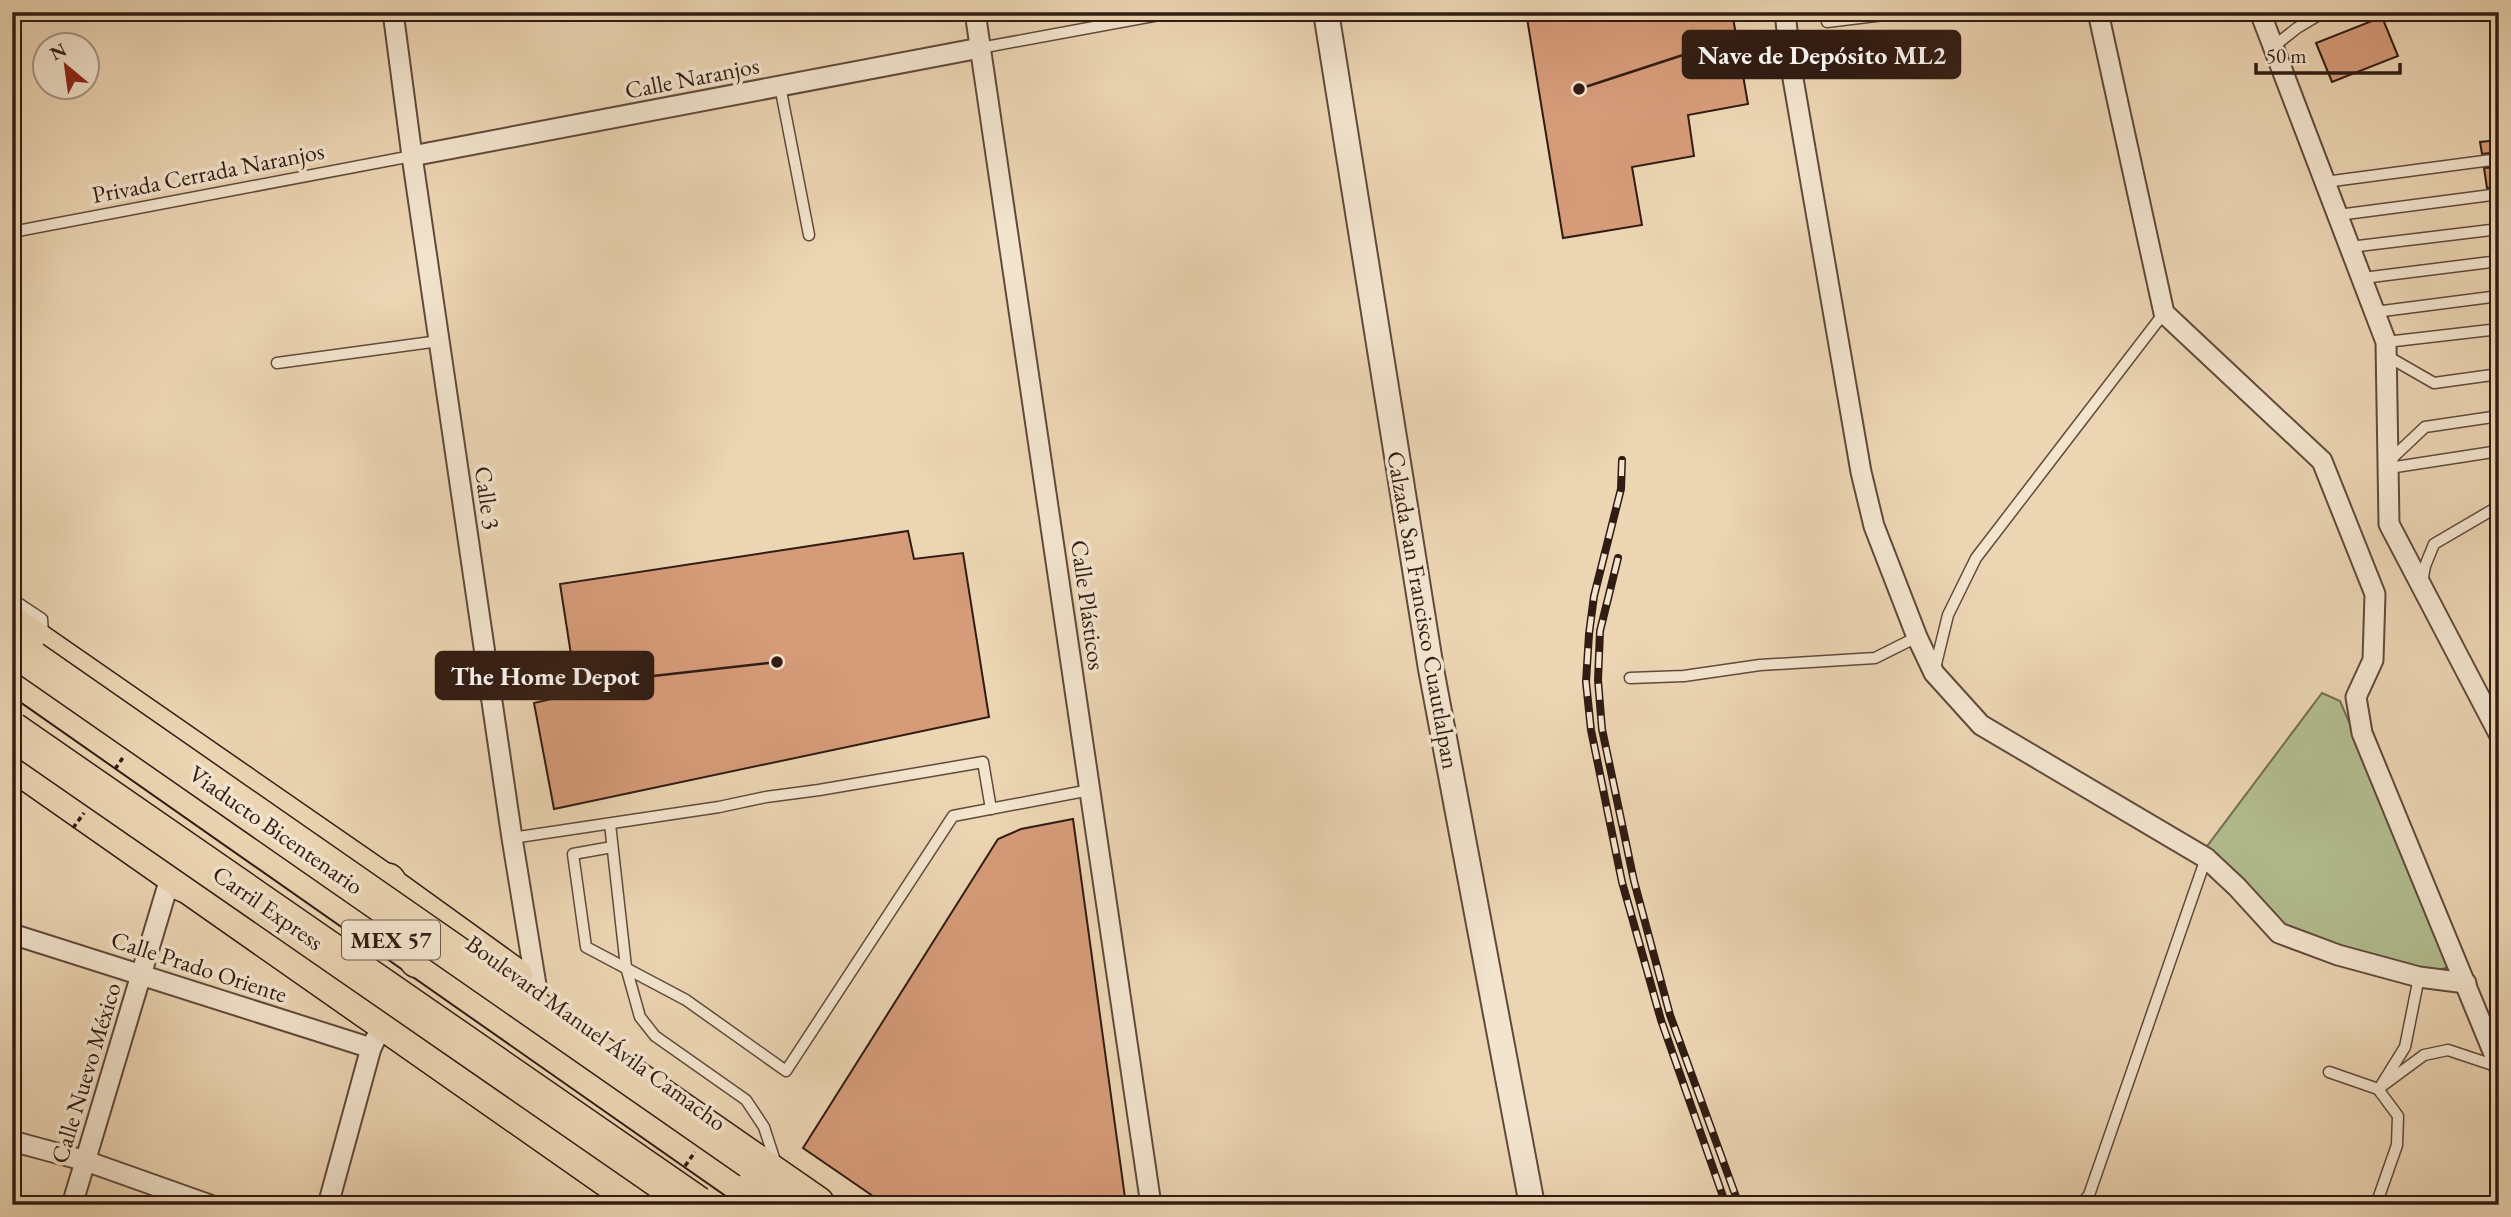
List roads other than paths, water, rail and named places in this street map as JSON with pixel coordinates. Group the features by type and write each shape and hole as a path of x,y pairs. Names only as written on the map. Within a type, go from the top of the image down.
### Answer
{"highway":[{"name":"Viaducto Bicentenario","path":"28,645 816,1205"},
{"name":"Boulevard Manuel Ávila Camacho","path":"12,675 769,1205"},
{"name":"MEX 57","path":"12,713 719,1205"},
{"name":"Carril Express","path":"12,731 686,1194"},
{"path":"12,747 686,1194"},
{"path":"177,879 319,925"},
{"path":"387,881 418,959"}],"main road":[{"name":"Boulevard Manuel Ávila Camacho","path":"12,622 28,645 387,881 835,1205"},
{"path":"12,764 177,879 377,1036 642,1205"}],"street":[{"name":"Calle 3","path":"393,12 512,838 537,991"},
{"name":"Calle Plásticos","path":"975,12 1151,1205"},
{"name":"Calzada San Francisco Cuautlalpan","path":"1326,12 1431,669 1532,1205"},
{"path":"1785,12 1791,67 1861,472 1874,526 1917,638 1934,673 1981,725 2206,859 2237,887 2279,933 2338,955 2419,977 2466,983"},
{"path":"2098,12 2164,313 2322,461 2375,594 2373,660 2356,697 2362,733 2499,1067"},
{"path":"2260,12 2363,278 2386,349 2389,524 2499,734"},
{"name":"Calle Naranjos","path":"412,156 981,48"},
{"name":"Calle Nuevo México","path":"72,1205 142,973 177,879"},
{"name":"Calle Prado Oriente","path":"12,934 142,973 377,1036"},
{"path":"328,1205 377,1036"},
{"path":"12,1140 86,1161 210,1205"}],"lane":[{"path":"981,48 1175,12"},
{"path":"1827,22 1908,12"},
{"path":"2273,47 2324,12"},
{"path":"780,86 809,235"},
{"name":"Privada Cerrada Naranjos","path":"12,232 412,156"},
{"path":"2325,182 2499,159"},
{"path":"2338,215 2499,194"},
{"path":"2350,247 2499,229"},
{"path":"2363,278 2499,261"},
{"path":"2375,312 2499,296"},
{"path":"1934,673 1948,615 1976,558 2164,313"},
{"path":"2386,349 2499,329"},
{"path":"277,363 439,341"},
{"path":"2386,349 2434,383 2499,374"},
{"path":"2389,464 2425,427 2499,416"},
{"path":"2389,464 2499,451"},
{"path":"2422,587 2425,566 2434,544 2499,506"},
{"path":"12,599 42,620 28,645"},
{"path":"1630,678 1684,676 1760,665 1875,658 1917,638"},
{"path":"512,838 983,762 991,809"},
{"path":"612,847 573,854 586,947 686,1000 786,1071 953,816 1090,790"},
{"path":"610,824 626,967 644,1024 655,1036 746,1100 764,1127 775,1161"},
{"path":"2081,1205 2089,1195 2206,859"},
{"path":"2378,1089 2405,1047 2419,977"},
{"path":"2378,1089 2424,1055 2448,1050 2499,1067"},
{"path":"2329,1072 2378,1089 2398,1116 2398,1145 2376,1205"}],"railway":[{"path":"1622,460 1621,489 1594,596 1589,634 1586,682 1591,730 1622,882 1661,1020 1726,1205"},
{"path":"1618,558 1600,631 1598,680 1602,729 1634,881 1670,1015 1739,1205"}],"place":[{"name":"Nave de Depósito ML2","path":"1579,89"},
{"name":"The Home Depot","path":"777,662"}]}
